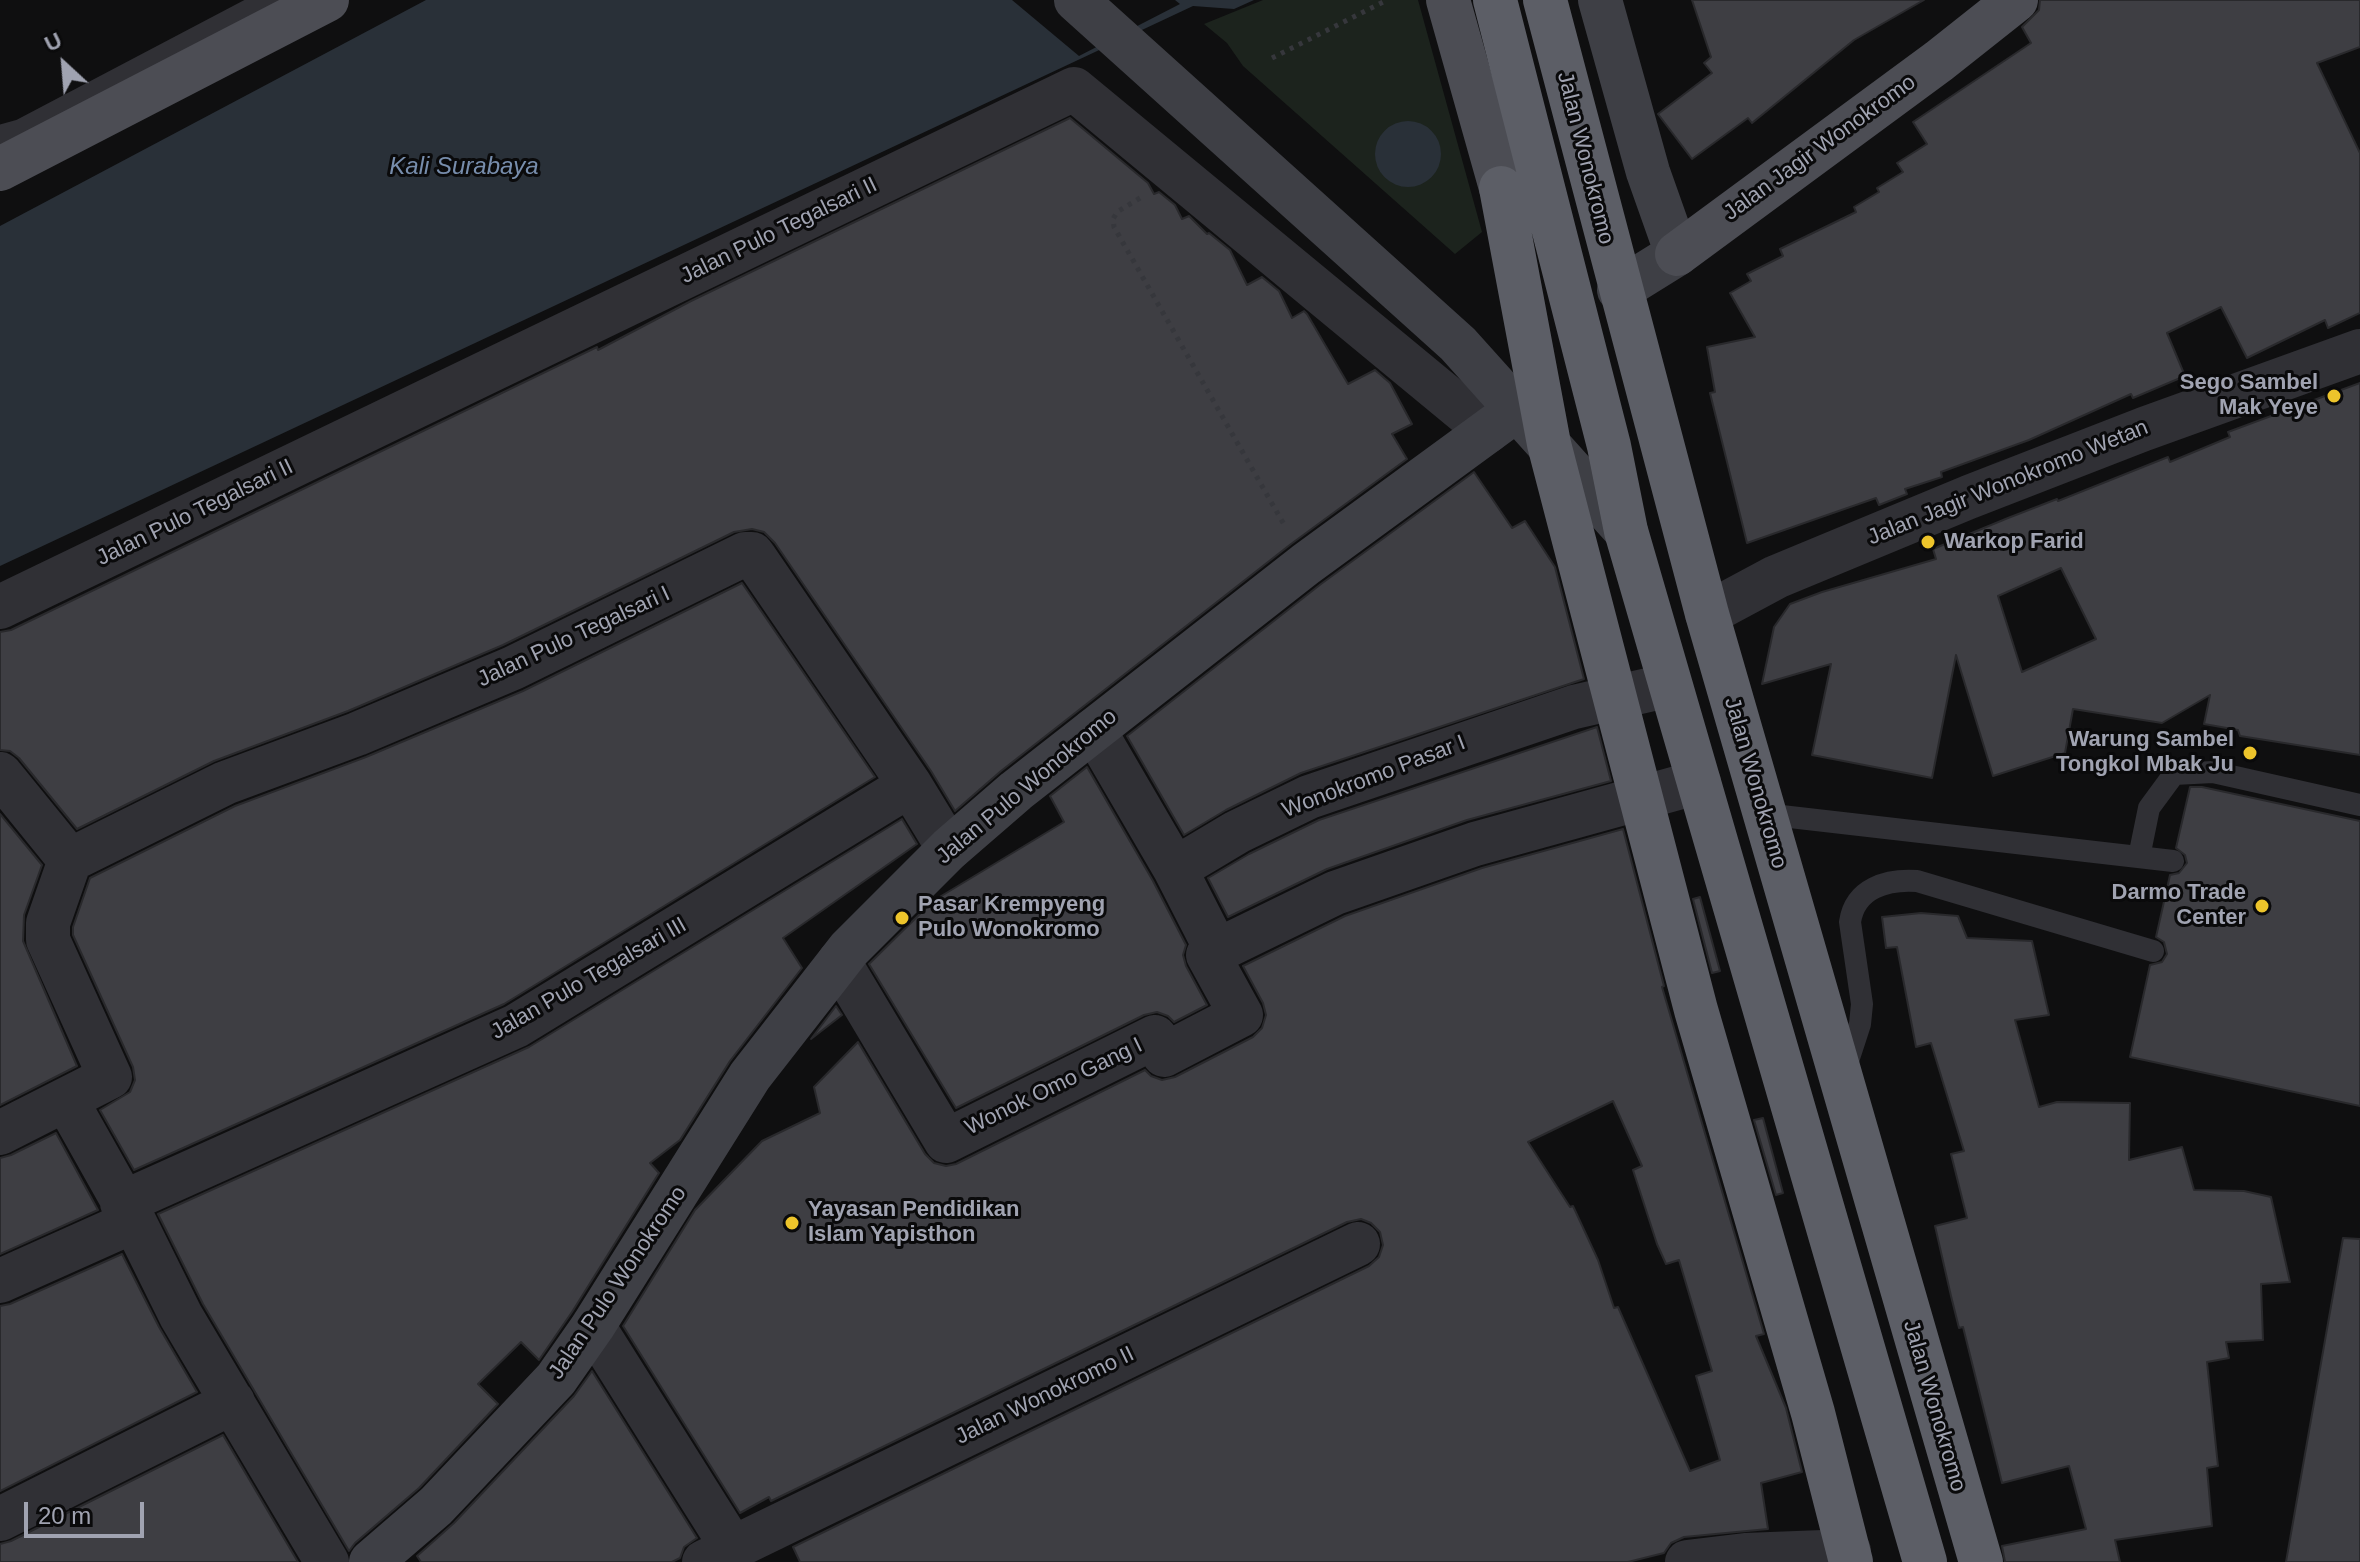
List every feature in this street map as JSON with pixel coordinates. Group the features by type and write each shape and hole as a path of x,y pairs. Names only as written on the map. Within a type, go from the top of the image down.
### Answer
{"highway":[{"path":"1495,0 1609,446 1626,531 1925,1562"},
{"name":"Jalan Wonokromo","path":"1545,0 1619,290 1707,614 1981,1562"},
{"path":"1501,188 1570,288"},
{"path":"1501,188 1549,444 1696,1010 1813,1413 1850,1556"}],"main road":[{"path":"0,169 327,0"},
{"path":"1076,0 1458,344 1503,420 1549,444 1626,531"},
{"path":"1448,0 1501,188"},
{"path":"1600,0 1652,184 1677,254"},
{"name":"Jalan Jagir Wonokromo","path":"1619,290 1677,254 1939,61 2016,0"},
{"name":"Jalan Pulo Wonokromo","path":"371,1562 436,1506 556,1379 593,1326 750,1076 839,962 949,849 1016,791 1306,564 1503,420"}],"street":[{"name":"Jalan Pulo Tegalsari II","path":"0,607 1074,89 1178,176 1503,420"},
{"name":"Jalan Jagir Wonokromo Wetan","path":"1707,614 1776,577 1984,492 2144,429 2360,351"},
{"name":"Jalan Pulo Tegalsari I","path":"70,860 225,783 357,734 513,668 752,554 910,785 949,849"},
{"name":"Wonokromo Pasar I","path":"1175,869 1237,832 1309,797 1574,707 1670,685"},
{"path":"1094,730 1175,869 1217,951 1335,893 1475,844 1699,782"},
{"path":"0,774 70,860 48,923 48,940 110,1077 0,1133"},
{"name":"Jalan Pulo Tegalsari III","path":"0,1281 128,1212 516,1026 910,785"},
{"name":"Wonok Omo Gang I","path":"839,962 946,1141 1155,1037 1164,1055 1241,1015 1208,955 1217,951"},
{"path":"66,1100 181,1316 327,1562"},
{"name":"Jalan Wonokromo II","path":"593,1326 718,1555 1358,1244"},
{"path":"0,1519 233,1402"},
{"path":"1687,1562 1745,1555 1850,1556"}],"lane":[{"path":"0,136 21,130 268,0"},
{"path":"2139,857 2149,808 2174,774 2213,772 2360,805"},
{"path":"1764,814 2173,861"},
{"path":"1841,1082 1860,1024 1862,1004 1850,922 1852,910 1859,898 1886,882 1917,881 2153,951"}],"path":[{"path":"1272,58 1387,0"},
{"path":"1178,176 1117,212 1113,219 1114,227 1306,564"}],"shaded area":[{"path":"1263,0 1418,0 1482,232 1455,254 1243,66 1227,43 1204,24"}],"water":[{"name":"Kali Surabaya","path":"426,0 1254,0 1234,9 1193,6 0,566 0,226"},
{"path":"1402,121 1414,121 1426,126 1436,136 1441,154 1439,167 1426,182 1414,187 1402,187 1390,182 1380,172 1375,160 1375,148 1380,136 1390,126"}],"pier":[{"path":"1012,0 1175,0 1180,4 1079,56"}],"building":[{"path":"1692,0 1924,0 1854,40 1752,123 1748,118 1692,159 1658,114 1712,73 1704,63 1711,57"},
{"path":"2040,0 2360,0 2360,47 2317,63 2360,153 2360,313 2328,328 2325,320 2247,358 2221,307 2167,333 2185,376 2133,398 2131,394 2029,440 1941,472 1942,477 1905,489 1907,494 1879,505 1876,498 1747,543 1710,393 1715,392 1707,347 1755,337 1730,293 1751,281 1747,274 1783,256 1780,249 1856,212 1854,207 1903,172 1897,163 1927,144 1913,122 2031,43 2022,27 2039,10"},
{"path":"1070,118 1148,183 1154,194 1159,192 1175,205 1182,219 1189,216 1230,250 1247,285 1262,277 1279,291 1292,318 1304,311 1348,384 1375,370 1390,383 1412,424 1392,434 1407,459 1291,544 1001,771 955,811 775,543 764,532 752,529 734,532 503,645 348,711 214,761 77,829 19,758 10,751 0,750 0,632 11,630 597,347 598,350 691,301"},
{"path":"2360,383 2360,755 2240,736 2238,730 2204,724 2210,695 2162,723 2073,709 2065,753 1993,776 1956,655 1932,778 1812,755 1831,664 1762,684 1774,627 1790,604 1936,559 1933,549 2168,457 2170,462 2230,437 2228,432","holes":["2061,568 2096,639 2022,672 1998,596"]},
{"path":"1474,472 1512,528 1525,521 1555,567 1584,679 1301,773 1226,810 1184,835 1127,736 1321,584"},
{"path":"742,583 875,777 504,1004 134,1170 100,1110 130,1092 135,1080 133,1067 73,935 90,878 235,806 366,757 523,691"},
{"path":"1597,727 1611,781 1467,820 1327,869 1228,917 1208,878 1319,820"},
{"path":"1087,767 1186,945 1183,955 1186,966 1207,1005 1174,1022 1157,1012 1144,1015 956,1108 869,964 933,901 1064,822 1050,796"},
{"name":"Darmo Trade Center","path":"2190,787 2360,821 2360,1106 2130,1057 2150,965 2162,962 2167,954 2164,942 2156,937 2170,875 2179,873 2187,863 2185,855 2176,848"},
{"path":"0,814 42,865 24,915 23,941 77,1066 0,1105"},
{"path":"902,819 917,844 783,938 802,968 730,1061 680,1140 650,1163 659,1173 539,1360 521,1342 478,1384 498,1404 419,1488 349,1551 203,1304 158,1214 529,1047"},
{"path":"1623,829 1662,987 1764,1334 1756,1336 1786,1408 1802,1472 1761,1483 1768,1529 1684,1537 1671,1543 1664,1553 1628,1562 800,1562 793,1547 1369,1266 1379,1257 1383,1245 1380,1232 1361,1219 1347,1222 771,1501 769,1497 740,1513 623,1326 695,1210 762,1141 820,1113 814,1087 858,1042 925,1154 934,1163 946,1166 956,1164 1145,1070 1162,1080 1175,1077 1253,1037 1262,1028 1266,1015 1243,966 1345,916 1482,868","holes":["1613,1101 1642,1166 1633,1170 1657,1244 1666,1264 1679,1260 1712,1371 1696,1376 1720,1460 1690,1471 1618,1307 1614,1308 1598,1260 1573,1206 1570,1207 1528,1142"]},
{"path":"1700,897 1720,971 1712,973 1693,899"},
{"path":"1921,913 1958,916 1967,938 2032,941 2049,1015 2015,1020 2039,1107 2057,1102 2130,1103 2129,1160 2182,1147 2194,1190 2244,1191 2271,1197 2290,1282 2261,1284 2263,1340 2226,1342 2229,1358 2207,1362 2218,1466 2207,1468 2212,1526 2115,1540 2120,1562 2005,1562 2002,1546 2086,1529 2069,1466 2002,1483 1963,1327 1959,1328 1935,1226 1967,1218 1951,1154 1964,1151 1931,1043 1916,1047 1897,947 1886,948 1882,917"},
{"path":"836,1006 842,1015 811,1039"},
{"path":"1763,1118 1783,1193 1776,1195 1754,1120"},
{"path":"56,1133 98,1210 0,1254 0,1158"},
{"path":"2343,1238 2360,1239 2360,1562 2286,1562"},
{"path":"122,1254 197,1392 0,1491 0,1306"},
{"path":"592,1371 697,1538 684,1547 680,1558 672,1562 421,1562 417,1556 454,1523 574,1396"},
{"path":"223,1435 298,1562 0,1562 0,1544"}],"place":[{"name":"Sego Sambel Mak Yeye","path":"2334,396"},
{"name":"Warkop Farid","path":"1928,542"},
{"name":"Warung Sambel Tongkol Mbak Ju","path":"2250,753"},
{"name":"Darmo Trade Center","path":"2262,906"},
{"name":"Pasar Krempyeng Pulo Wonokromo","path":"902,918"},
{"name":"Yayasan Pendidikan Islam Yapisthon","path":"792,1223"}]}
